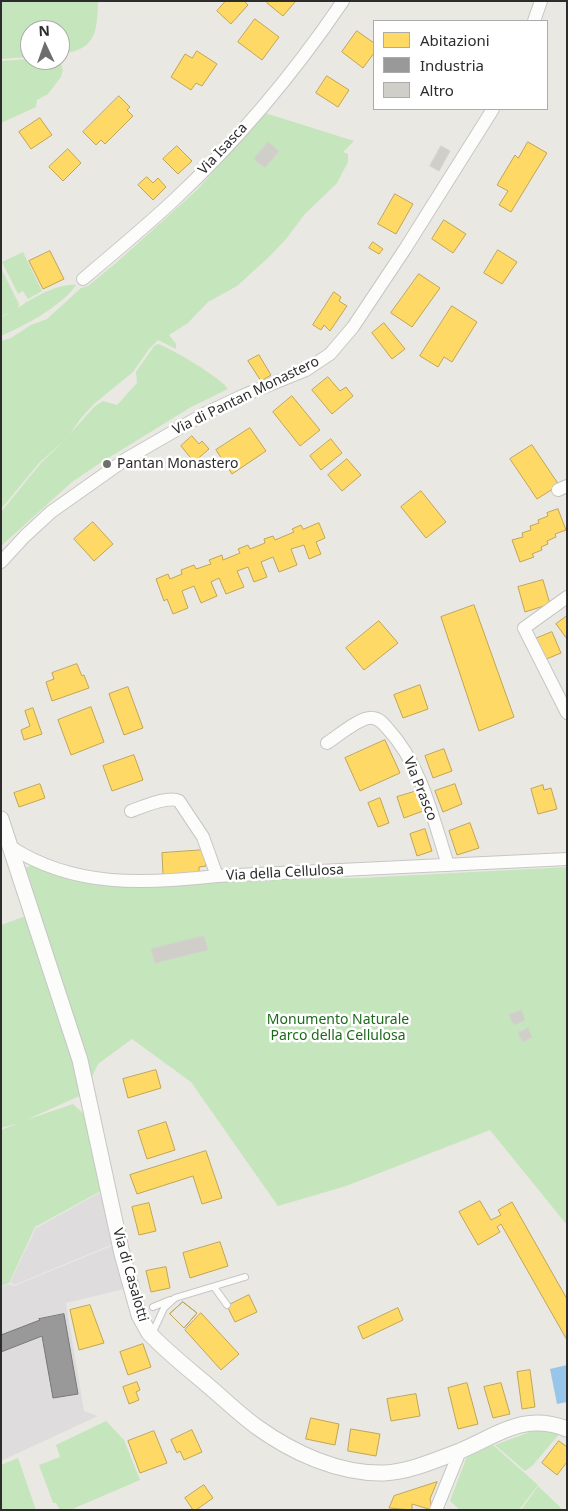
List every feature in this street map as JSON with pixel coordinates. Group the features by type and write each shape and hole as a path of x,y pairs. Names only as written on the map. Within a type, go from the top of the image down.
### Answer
{"street":[{"name":"Via Isasca","path":"82,279 168,206 222,152 268,99 328,24 343,1"},
{"path":"534,20 541,1"},
{"name":"Via di Pantan Monastero","path":"1,562 43,518 88,484 126,459 204,414 306,370 330,354 353,327 416,232 491,110"},
{"path":"567,597 524,628 567,713"},
{"name":"Via Prasco","path":"327,743 364,719 375,718 382,722 403,749 417,775 448,865"},
{"path":"131,811 167,799 179,801 203,837 217,876"},
{"name":"Via di Casalotti","path":"1,819 80,1060 122,1254 139,1315 151,1336 256,1426 285,1444 318,1460 350,1470 387,1472 418,1466 460,1451 508,1429 530,1422 544,1422 567,1429"},
{"name":"Via della Cellulosa","path":"11,847 40,864 70,874 92,879 142,882 165,882 217,876 567,859"},
{"path":"436,1510 460,1451"}],"lane":[{"path":"153,1307 175,1298 245,1277"},
{"path":"214,1287 226,1305"},
{"path":"151,1336 164,1308 175,1298"}],"shaded area":[{"path":"101,1192 113,1244 14,1285 10,1282 36,1228"},
{"path":"114,1245 124,1289 66,1303 84,1411 98,1416 1,1461 1,1287 8,1284 14,1286"}],"green space":[{"path":"1,1 98,1 95,31 88,44 81,49 70,52 70,20 20,20 20,58 1,59"},
{"path":"20,60 20,70 63,70 61,77 48,94 37,100 36,107 1,123 1,61"},
{"path":"265,113 354,141 343,152 348,154 348,162 337,183 304,215 270,256 237,286 208,302 188,323 169,335 176,344 176,349 158,340 149,349 133,372 94,404 69,435 94,407 103,401 117,405 137,383 136,372 154,346 158,344 196,364 217,378 228,389 191,407 72,482 1,546 1,512 41,463 68,437 39,463 1,509 1,341 11,338 31,325 47,319 81,288 88,286 116,263 197,190"},
{"path":"23,252 42,291 28,299 23,291 18,294 2,262"},
{"path":"1,268 19,304 18,308 37,296 54,289 62,286 76,285 70,293 52,308 1,336 1,317 12,312 1,316"},
{"name":"Monumento Naturale Parco della Cellulosa","path":"32,865 91,884 119,886 269,879 361,878 567,867 567,1225 490,1130 346,1186 278,1206 191,1082 132,1039 98,1064 84,1094 26,1120 73,1104 86,1116 101,1191 35,1227 9,1283 1,1286 1,1130 16,1124 1,1128 1,925 37,912 24,869"},
{"path":"106,1421 124,1440 140,1480 70,1510 60,1510 56,1503 53,1503 39,1465 60,1457 56,1445"},
{"path":"538,1429 560,1433 533,1465 525,1471 495,1445"},
{"path":"493,1445 538,1485 519,1510 460,1510 450,1501 467,1456"},
{"path":"18,1458 36,1510 1,1510 1,1465"},
{"path":"538,1486 563,1510 521,1510"}],"water":[{"path":"567,1365 567,1402 557,1404 550,1369"}],"building: Abitazioni":[{"path":"226,1 244,1 248,5 231,24 217,11"},
{"path":"269,1 295,2 283,16 267,3"},
{"path":"255,19 279,37 262,60 238,42"},
{"path":"357,31 373,42 373,54 363,68 342,52"},
{"path":"197,51 217,64 202,86 196,83 191,90 171,77 185,54 192,58"},
{"path":"327,76 349,90 338,107 316,93"},
{"path":"119,96 130,107 127,110 133,116 105,144 101,140 96,145 83,132"},
{"path":"40,118 52,135 31,149 19,132"},
{"path":"528,142 547,153 511,212 499,205 508,191 497,185 515,155 518,158"},
{"path":"177,146 192,161 178,174 163,159"},
{"path":"68,149 81,163 63,181 49,167"},
{"path":"147,177 153,183 158,178 166,187 153,200 138,185"},
{"path":"395,194 413,204 396,234 378,224"},
{"path":"444,220 466,234 453,253 432,239"},
{"path":"373,242 383,249 379,254 369,248"},
{"path":"498,250 517,262 502,284 484,273"},
{"path":"50,251 64,279 43,289 29,261"},
{"path":"419,274 440,288 412,327 391,313"},
{"path":"334,292 341,297 339,301 347,306 330,331 324,325 321,330 313,325"},
{"path":"452,306 477,322 452,362 444,357 438,367 420,356"},
{"path":"384,323 405,349 392,359 372,333"},
{"path":"259,355 271,375 261,381 248,361"},
{"path":"328,377 340,391 346,387 353,396 332,414 312,390"},
{"path":"292,396 320,430 300,446 273,412"},
{"path":"250,428 266,451 232,474 216,450"},
{"path":"192,436 199,444 202,441 209,449 194,462 181,446"},
{"path":"331,439 342,453 321,470 310,456"},
{"path":"532,445 559,485 537,499 510,459"},
{"path":"347,459 361,475 342,491 328,475"},
{"path":"421,491 446,522 426,538 401,507"},
{"path":"558,509 566,530 555,534 556,537 547,541 548,544 541,547 542,550 532,554 534,557 520,562 512,540 523,537 522,533 531,530 530,526 539,523 538,520 548,516 547,513"},
{"path":"93,522 113,544 94,561 74,539"},
{"path":"319,523 325,538 316,542 321,554 309,559 304,545 291,549 297,565 279,572 273,557 261,562 267,577 254,582 248,567 237,571 244,587 226,594 219,578 211,582 217,596 201,603 194,586 182,591 188,608 173,614 167,599 164,601 156,579 168,574 170,579 182,574 181,570 194,565 196,569 211,564 209,560 222,555 223,560 240,553 238,549 248,545 250,549 265,543 264,539 273,536 275,540 294,532 292,529 301,525 303,529"},
{"path":"543,580 550,604 525,612 518,587"},
{"path":"474,605 514,717 479,731 441,617"},
{"path":"567,616 567,639 556,624"},
{"path":"379,621 398,643 364,670 346,648"},
{"path":"552,632 561,653 544,660 535,639"},
{"path":"77,664 89,688 52,701 46,682 54,679 52,673"},
{"path":"420,685 428,709 403,718 394,695"},
{"path":"128,687 143,728 124,735 109,694"},
{"path":"91,707 104,742 71,755 58,720"},
{"path":"33,708 42,734 24,740 21,730 30,726 25,711"},
{"path":"385,740 400,773 360,791 345,758"},
{"path":"444,749 452,771 433,778 425,756"},
{"path":"134,755 143,780 112,791 103,766"},
{"path":"40,784 45,798 19,807 14,793"},
{"path":"455,784 462,804 443,812 435,791"},
{"path":"543,785 544,790 551,788 557,809 538,814 531,789"},
{"path":"417,791 423,811 404,818 397,797"},
{"path":"380,798 389,823 378,827 368,803"},
{"path":"470,823 479,848 457,855 449,831"},
{"path":"425,829 432,851 417,856 410,834"},
{"path":"205,850 206,866 199,867 199,873 163,875 162,853"},
{"path":"156,1070 161,1088 128,1098 123,1079"},
{"path":"166,1122 175,1150 147,1159 138,1131"},
{"path":"206,1151 222,1198 202,1204 193,1176 137,1194 130,1175"},
{"path":"480,1201 491,1220 501,1215 498,1210 512,1202 567,1299 567,1340 501,1224 497,1227 500,1232 478,1245 459,1212"},
{"path":"149,1203 156,1231 139,1235 132,1207"},
{"path":"220,1242 228,1266 190,1278 183,1253"},
{"path":"166,1267 170,1288 151,1292 146,1271"},
{"path":"249,1295 257,1312 235,1322 227,1306"},
{"path":"183,1302 197,1313 184,1328 170,1314"},
{"path":"183,1302 197,1313 184,1328 170,1314"},
{"path":"90,1305 104,1343 79,1350 70,1310"},
{"path":"398,1308 403,1320 363,1339 358,1327"},
{"path":"201,1313 239,1354 221,1370 185,1330"},
{"path":"143,1344 151,1367 128,1375 120,1352"},
{"path":"530,1370 535,1407 522,1409 517,1372"},
{"path":"137,1382 140,1390 136,1392 139,1400 129,1404 123,1387"},
{"path":"467,1383 478,1424 458,1429 448,1388"},
{"path":"501,1383 510,1414 493,1418 484,1387"},
{"path":"416,1394 420,1416 391,1421 387,1399"},
{"path":"311,1418 339,1424 335,1445 306,1439"},
{"path":"351,1429 380,1434 376,1456 348,1451"},
{"path":"192,1430 202,1452 184,1460 180,1451 177,1453 171,1440"},
{"path":"154,1431 167,1463 140,1473 128,1441"},
{"path":"559,1441 567,1447 567,1462 557,1475 542,1463"},
{"path":"437,1482 430,1499 432,1510 412,1504 412,1510 389,1508 394,1496"},
{"path":"204,1485 213,1498 196,1510 193,1510 185,1498"}],"building: Industria":[{"path":"64,1314 78,1394 53,1398 42,1336 1,1352 1,1335 39,1319"}],"building: Altro":[{"path":"268,142 279,151 265,168 254,159"},
{"path":"441,146 450,151 439,171 430,166"},
{"path":"204,936 208,950 155,963 151,949"},
{"path":"521,1010 525,1020 514,1025 509,1015"},
{"path":"528,1028 532,1037 523,1042 518,1033"}],"place":[{"name":"Pantan Monastero","path":"107,464"}]}
